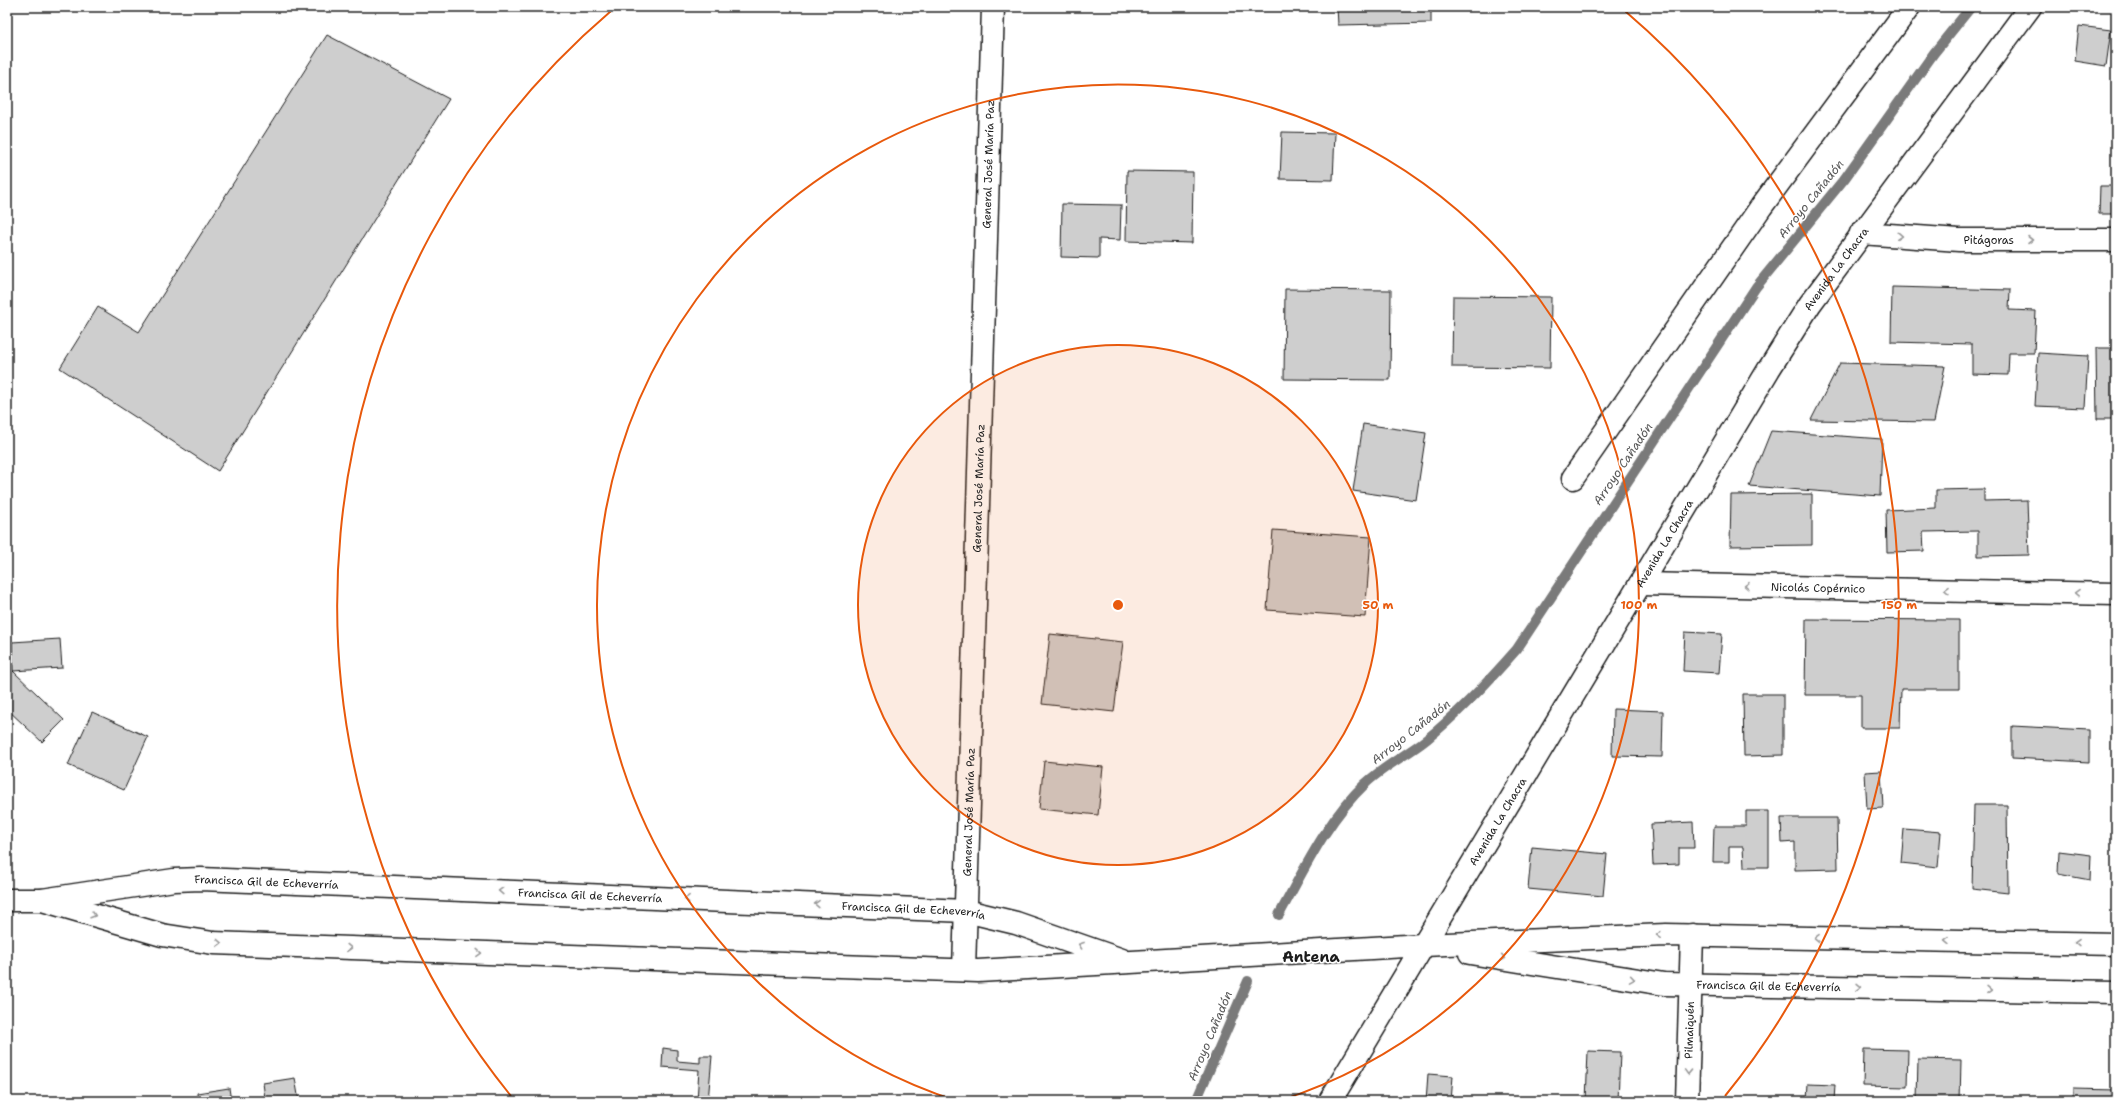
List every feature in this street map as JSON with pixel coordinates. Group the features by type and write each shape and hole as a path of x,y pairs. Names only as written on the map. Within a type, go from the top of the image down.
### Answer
{"street":[{"name":"General José María Paz","path":"964,970 993,7"},
{"path":"1573,478 1761,207 1909,7"},
{"name":"Avenida La Chacra","path":"1333,1098 1423,945 1769,369 1810,304 1861,233 2030,7"},
{"name":"Pitágoras","path":"1861,233 1959,240 2116,240"},
{"name":"Nicolás Copérnico","path":"1640,584 2116,594"},
{"name":"Francisca Gil de Echeverría","path":"7,900 42,900 174,880 201,879 966,911 1016,922 1131,963"},
{"name":"Francisca Gil de Echeverría","path":"42,900 162,936 213,943 1009,971 1423,945 1692,935 2116,944"},
{"name":"Pilmaiquén","path":"1687,1101 1692,935"},
{"name":"Francisca Gil de Echeverría","path":"1423,945 1637,980 1691,984 2116,992"}],"building":[{"path":"1337,7 1431,7 1431,23 1338,25"},
{"path":"2079,26 2111,30 2106,66 2075,61"},
{"path":"327,35 449,99 218,471 60,368 98,307 139,332"},
{"path":"1282,132 1335,133 1333,180 1280,179"},
{"path":"1127,171 1193,172 1192,243 1126,241"},
{"path":"2100,186 2116,186 2116,214 2099,214"},
{"path":"1062,204 1121,205 1120,240 1099,239 1099,258 1061,257"},
{"path":"1892,287 2010,290 2009,310 2036,311 2034,353 2009,353 2008,375 1972,374 1972,344 1891,342"},
{"path":"1285,289 1391,290 1390,380 1284,379"},
{"path":"1453,296 1551,297 1550,368 1452,367"},
{"path":"2096,348 2116,348 2116,419 2097,419"},
{"path":"2038,353 2088,356 2085,408 2035,406"},
{"path":"1840,363 1945,366 1934,422 1811,420"},
{"path":"1363,424 1426,433 1416,500 1353,491"},
{"path":"1771,431 1882,439 1880,496 1749,486"},
{"path":"1984,489 1984,501 2027,500 2029,555 1978,556 1978,531 1923,532 1924,551 1887,552 1886,510 1936,508 1936,490"},
{"path":"1812,494 1812,545 1730,546 1731,495"},
{"path":"1273,530 1371,537 1365,617 1267,610"},
{"path":"1806,619 1959,620 1959,689 1901,689 1900,728 1861,728 1861,695 1805,695"},
{"path":"1685,632 1722,634 1719,673 1683,671"},
{"path":"1050,634 1123,642 1114,712 1042,704"},
{"path":"60,639 62,668 13,671 12,642"},
{"path":"13,671 64,720 42,742 7,709 7,678"},
{"path":"1743,694 1783,694 1783,755 1744,756"},
{"path":"1613,709 1663,711 1662,757 1612,756"},
{"path":"92,712 148,737 124,790 68,765"},
{"path":"2012,726 2089,730 2089,762 2012,758"},
{"path":"1044,761 1103,767 1098,815 1039,809"},
{"path":"1881,771 1883,808 1867,809 1865,772"},
{"path":"1974,805 2007,805 2008,893 1972,889"},
{"path":"1746,811 1769,811 1769,867 1744,867 1743,847 1729,847 1729,862 1713,862 1714,826 1746,826"},
{"path":"1781,818 1837,818 1838,869 1795,870 1795,842 1782,843"},
{"path":"1693,822 1694,848 1679,848 1679,864 1653,865 1651,824"},
{"path":"1904,829 1941,832 1938,867 1901,863"},
{"path":"1532,847 1607,854 1603,896 1528,889"},
{"path":"2059,851 2091,855 2090,880 2058,874"},
{"path":"663,1048 677,1050 677,1061 700,1063 700,1056 712,1056 708,1101 697,1101 699,1070 662,1067"},
{"path":"1864,1049 1908,1050 1907,1087 1863,1086"},
{"path":"1588,1051 1620,1052 1618,1101 1586,1101"},
{"path":"1918,1059 1961,1060 1960,1101 1917,1101"},
{"path":"1428,1074 1453,1076 1451,1101 1426,1101"},
{"path":"295,1078 299,1101 247,1101 265,1098 263,1083"},
{"path":"1808,1084 1835,1085 1834,1101 1807,1101"},
{"path":"229,1088 231,1101 198,1101 197,1093"},
{"path":"2074,1088 2116,1089 2116,1101 2074,1101"}],"waterway":[{"name":"Arroyo Cañadón","path":"1279,915 1317,846 1351,798 1372,778 1427,739 1451,718 1517,649 1756,287 1845,178 1934,53 1971,7"},
{"name":"Arroyo Cañadón","path":"1196,1101 1248,981"}],"district":[{"name":"Antena","path":"1311,957"}]}
